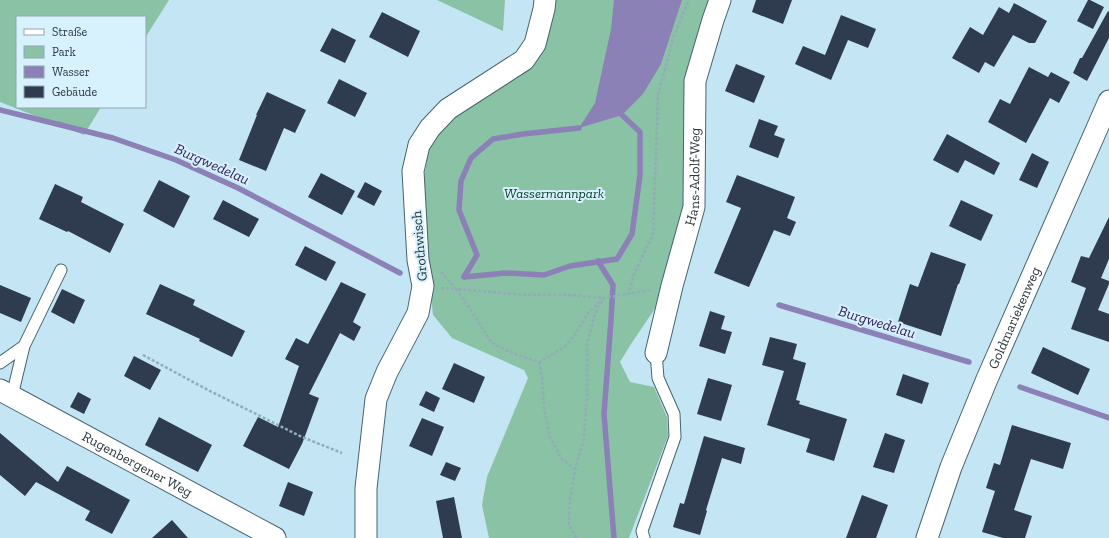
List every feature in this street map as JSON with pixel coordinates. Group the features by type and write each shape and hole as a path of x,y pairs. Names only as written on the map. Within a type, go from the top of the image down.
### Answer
{"street":[{"name":"Grothwisch","path":"366,538 366,488 376,398 387,372 418,313 423,286 418,260 413,171 419,145 430,128 448,109 524,60 535,44 545,0"},
{"name":"Hans-Adolf-Weg","path":"656,353 672,286 694,207 695,81 720,0"},
{"name":"Goldmariekenweg","path":"927,538 951,467 987,378 1109,101"},
{"name":"Rugenbergener Weg","path":"6,393 275,538"}],"lane":[{"path":"6,393 24,346 61,270"},
{"path":"0,363 24,346"},
{"path":"644,538 642,531 675,438 674,414 658,378 656,353"}],"path":[{"path":"628,295 634,274 654,234 658,95 674,35 689,0"},
{"path":"439,270 456,289 489,339 494,344 515,354 539,362 563,348 574,336 589,312 604,298"},
{"path":"423,286 527,295 568,295 604,298 628,295 672,286"},
{"path":"576,538 569,524 570,499 575,470 584,438 587,396 587,344 595,313 604,298"},
{"path":"143,355 208,390 302,437 342,453"},
{"path":"539,362 542,377 544,409 550,437 561,458 575,470"}],"green space":[{"path":"0,0 169,0 146,36 146,16 16,16 16,108 100,108 84,135 0,102"},
{"path":"437,0 505,0 503,31"},
{"name":"Wassermannpark","path":"556,0 717,0 686,207 666,280 654,310 620,362 630,382 654,387 667,417 668,436 629,538 489,538 482,505 487,477 528,378 524,370 452,338 433,315 422,190 429,148 445,120 545,37"}],"water":[{"path":"614,0 682,0 661,64 643,94 622,115 579,128 595,103 611,29"}],"building":[{"path":"756,0 792,0 783,24 752,12"},
{"path":"1088,0 1104,7 1093,29 1077,21"},
{"path":"1014,3 1047,21 1035,43 1029,43 1013,35 994,67 985,62 979,73 952,58 970,27 983,35 999,7 1009,13"},
{"path":"1108,11 1109,38 1087,81 1073,73 1080,58 1082,58"},
{"path":"382,12 420,31 408,57 369,37"},
{"path":"841,15 876,29 868,48 848,40 831,80 795,64 803,46 825,55"},
{"path":"332,28 356,40 345,63 320,51"},
{"path":"736,64 765,76 754,103 725,91"},
{"path":"1029,67 1048,77 1051,72 1070,82 1059,103 1050,98 1026,143 988,122 1000,99 1010,104"},
{"path":"339,79 367,93 355,117 327,103"},
{"path":"267,92 306,110 295,133 284,128 266,171 239,160 256,115"},
{"path":"759,119 778,126 774,135 785,139 778,158 749,147"},
{"path":"947,134 1000,163 994,175 965,160 958,173 933,160"},
{"path":"1032,153 1049,162 1037,188 1019,180"},
{"path":"321,173 355,191 342,215 308,197"},
{"path":"737,175 795,197 787,218 796,222 790,236 774,230 749,287 714,273 741,208 726,202"},
{"path":"159,180 190,196 174,228 143,211"},
{"path":"365,182 382,191 374,206 357,197"},
{"path":"55,184 83,197 81,202 124,224 110,253 68,231 67,232 39,219"},
{"path":"223,200 259,219 249,237 213,219"},
{"path":"961,200 993,215 981,241 949,226"},
{"path":"1109,217 1109,259 1101,278 1109,281 1109,284 1098,310 1109,314 1109,342 1071,329 1086,288 1071,282 1081,256 1089,258"},
{"path":"305,246 336,262 326,281 295,265"},
{"path":"931,252 966,264 941,336 898,322 910,284 918,287"},
{"path":"341,282 366,294 353,322 361,327 354,341 340,333 309,394 319,398 302,444 289,469 243,446 258,417 278,427 299,366 285,359 296,338 308,344"},
{"path":"160,284 195,300 193,305 245,331 232,357 199,341 200,339 146,314"},
{"path":"0,285 31,298 21,322 0,313"},
{"path":"62,289 85,300 74,324 51,312"},
{"path":"710,311 725,316 721,329 732,332 725,354 699,346"},
{"path":"770,337 797,344 793,359 806,363 796,400 800,401 799,404 847,419 834,461 806,452 810,439 767,425 784,371 762,365"},
{"path":"1043,347 1090,369 1078,395 1031,373"},
{"path":"134,356 161,370 150,390 124,376"},
{"path":"454,363 485,377 474,403 442,389"},
{"path":"903,374 929,383 922,404 896,395"},
{"path":"708,378 732,385 721,421 697,414"},
{"path":"426,391 440,398 434,412 419,405"},
{"path":"78,392 91,399 84,414 70,407"},
{"path":"159,417 212,445 198,472 145,445"},
{"path":"422,418 444,427 432,456 409,446"},
{"path":"1012,425 1071,443 1063,469 1031,459 1014,510 1032,516 1025,538 1003,538 982,532 995,491 986,488 994,463 1000,465"},
{"path":"0,433 58,482 67,466 130,500 112,534 85,520 90,511 36,482 25,496 0,475"},
{"path":"885,433 905,440 894,473 873,467"},
{"path":"704,436 745,448 741,464 722,458 700,535 673,527 680,503 684,504"},
{"path":"446,462 461,468 455,481 440,475"},
{"path":"288,482 313,492 304,516 279,506"},
{"path":"862,495 888,505 876,538 846,538"},
{"path":"454,497 462,538 443,538 436,501"},
{"path":"172,520 188,538 152,538"}],"waterway":[{"name":"Burgwedelau","path":"0,110 113,138 176,160 238,188 400,273"},
{"name":"Burgwedelau","path":"464,277 506,273 544,275 570,266 617,259 632,234 640,175 640,132 622,115"},
{"path":"464,277 477,255 459,210 461,181 471,158 493,139 579,128"},
{"path":"598,261 613,285 604,414 614,538"},
{"name":"Burgwedelau","path":"779,305 969,362"},
{"name":"Burgwedelau","path":"1020,387 1109,418"}]}
